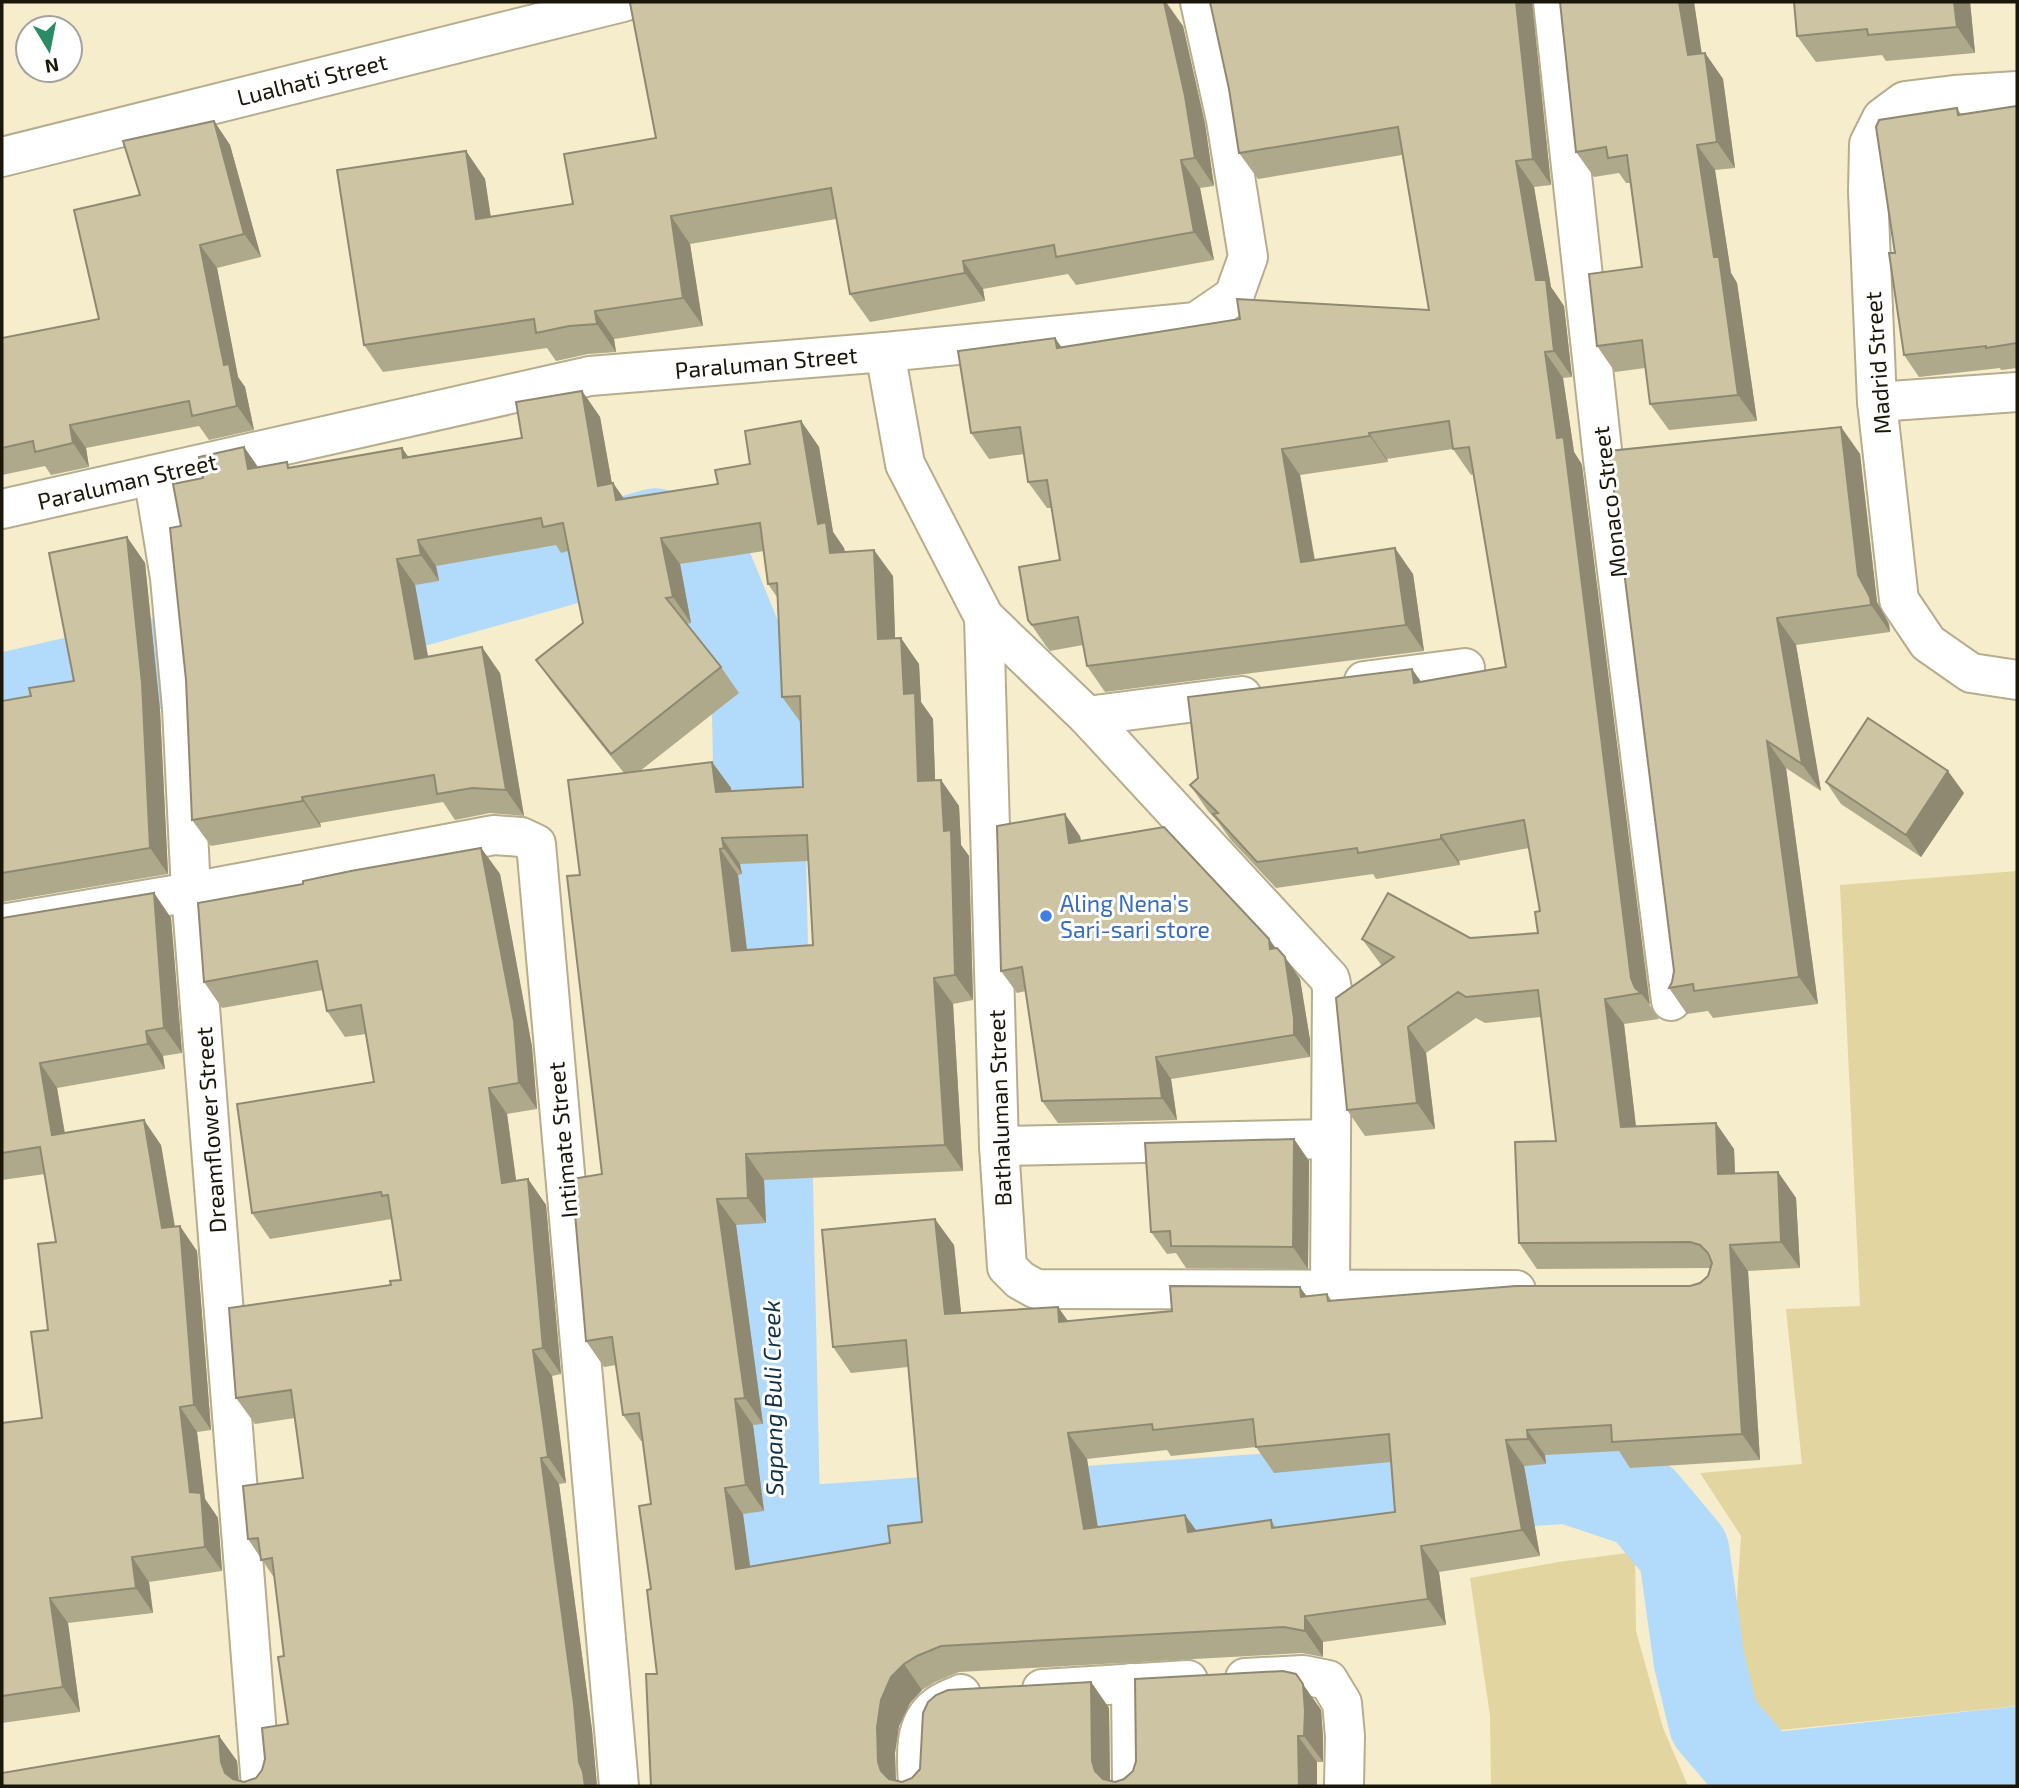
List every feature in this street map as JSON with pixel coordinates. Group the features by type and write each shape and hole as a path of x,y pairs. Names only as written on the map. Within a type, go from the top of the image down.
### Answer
{"street":[{"name":"Lualhati Street","path":"2,157 623,2"},
{"name":"Paraluman Street","path":"2,509 590,376 885,352 1196,322 1234,296 1248,257 1226,120 1200,2"},
{"name":"Monaco Street","path":"1553,2 1617,458 1671,1001"},
{"name":"Madrid Street","path":"2017,91 1954,94 1905,102 1882,118 1868,144 1870,422 1899,600 1928,643 1971,673 2017,680"},
{"name":"Bathaluman Street","path":"885,352 905,464 984,617 1087,716 1330,979 1330,1291"},
{"path":"1870,422 2017,392"},
{"name":"Dreamflower Street","path":"153,475 170,578 182,708 191,892 261,1786"},
{"name":"Bathaluman Street","path":"984,617 999,1146 1007,1267 1020,1280 1036,1289 1554,1290"},
{"path":"1330,685 1465,668"},
{"path":"1087,716 1276,692"},
{"name":"Intimate Street","path":"2,923 191,892 494,835 522,837 536,844 619,1786"},
{"path":"999,1146 1331,1139"},
{"path":"918,1786 917,1745 923,1722 936,1706 961,1694 1303,1675 1328,1680 1342,1703 1345,1736 1344,1786"},
{"path":"1131,1683 1132,1786"}],"shaded area":[{"path":"2017,871 2017,1706 1771,1731 1733,1660 1741,1536 1700,1473 1802,1464 1786,1309 1860,1306 1840,885"},
{"path":"1635,1552 1636,1631 1663,1728 1688,1786 1491,1786 1490,1716 1470,1578 1558,1562"}],"building":[{"path":"1164,2 1185,96 1195,158 1181,160 1194,232 1056,257 1054,245 963,261 965,273 850,294 831,188 671,216 683,298 595,311 597,324 569,326 536,333 534,319 364,345 337,170 466,151 476,219 573,204 564,154 656,138 630,3"},
{"path":"1210,2 1516,2 1533,159 1516,161 1536,280 1546,280 1554,351 1545,352 1557,438 1563,437 1564,440 1631,978 1635,988 1641,993 1605,999 1621,1127 1716,1123 1718,1174 1778,1172 1781,1242 1730,1245 1742,1434 1612,1442 1611,1425 1527,1430 1528,1439 1506,1440 1522,1530 1421,1546 1428,1599 1305,1616 1305,1631 1284,1627 941,1646 904,1664 891,1677 881,1700 877,1727 878,1762 881,1771 889,1779 902,1782 912,1778 920,1769 923,1713 928,1702 936,1695 948,1690 1091,1682 1092,1761 1095,1771 1103,1779 1115,1782 1124,1779 1133,1771 1136,1761 1135,1679 1283,1671 1296,1674 1303,1684 1305,1711 1304,1736 1298,1736 1299,1786 651,1786 646,1674 657,1674 647,1590 651,1589 639,1506 651,1504 639,1413 623,1415 612,1337 586,1341 572,1179 602,1174 567,876 580,875 568,780 712,762 716,792 803,787 800,696 782,697 777,583 768,584 760,523 661,538 673,597 666,598 721,667 611,754 536,660 583,623 563,523 543,527 541,518 418,540 421,555 397,559 415,659 482,647 506,790 472,788 437,794 434,775 302,797 303,801 192,820 186,680 170,528 181,526 173,484 203,478 199,457 244,447 248,469 287,462 288,468 402,448 403,458 522,438 516,402 582,391 598,486 613,483 616,500 718,484 715,470 750,464 745,431 801,421 818,524 826,522 830,553 874,550 878,639 901,638 904,694 915,693 918,781 941,780 944,831 951,830 955,975 934,978 945,1145 746,1154 748,1198 717,1199 745,1398 735,1399 746,1485 725,1488 736,1569 890,1543 888,1526 922,1522 906,1340 833,1347 822,1230 935,1219 945,1314 1058,1307 1059,1322 1172,1311 1170,1286 1300,1287 1301,1297 1327,1294 1328,1301 1516,1286 1690,1286 1700,1283 1708,1276 1712,1263 1708,1253 1700,1245 1690,1242 1519,1243 1515,1142 1556,1141 1538,990 1466,997 1458,992 1408,1027 1417,1103 1347,1110 1336,998 1394,957 1362,939 1388,893 1470,938 1538,933 1535,912 1540,911 1524,820 1441,835 1441,839 1358,853 1357,848 1257,862 1213,814 1218,813 1190,785 1198,778 1188,697 1412,669 1414,683 1506,667 1469,447 1453,449 1449,421 1282,449 1301,562 1395,548 1406,625 1087,666 1078,617 1032,625 1028,620 1019,567 1060,560 1047,480 1028,482 1020,427 971,433 958,351 1055,338 1057,348 1240,319 1237,299 1429,310 1398,127 1239,153 1229,89","holes":["807,835 813,945 732,951 720,849 724,848 722,838","1253,1419 1256,1447 1389,1434 1395,1512 1272,1528 1271,1520 1188,1532 1185,1515 1084,1529 1068,1433 1152,1424 1153,1430"]},
{"path":"1560,2 1679,2 1688,55 1705,53 1717,142 1697,145 1714,257 1719,257 1738,395 1650,404 1642,340 1597,346 1589,274 1642,267 1627,155 1608,158 1606,147 1576,152"},
{"path":"1794,2 1954,2 1957,27 1868,35 1867,29 1797,36"},
{"path":"2017,106 2017,343 1904,355 1889,253 1895,253 1876,127 1879,120 1957,108 1958,115"},
{"path":"214,121 244,234 200,245 224,365 229,364 237,406 192,416 189,401 70,425 73,443 35,452 33,441 2,448 2,338 99,319 74,210 140,195 123,141"},
{"path":"1841,427 1858,575 1870,597 1871,605 1777,618 1802,764 1767,741 1799,977 1694,991 1693,984 1669,988 1674,971 1609,451"},
{"path":"127,537 142,683 150,848 2,873 2,701 31,696 29,688 74,681 49,553"},
{"path":"1868,718 1948,771 1906,835 1826,782"},
{"path":"1065,814 1069,843 1164,827 1269,939 1270,949 1277,948 1285,957 1294,1035 1156,1057 1162,1098 1042,1101 1022,967 1001,971 997,826"},
{"path":"481,848 514,1021 519,1083 489,1088 502,1183 528,1179 543,1348 533,1350 548,1457 541,1458 574,1704 579,1762 585,1786 2,1786 2,1773 219,1736 221,1762 225,1773 244,1782 256,1778 265,1759 262,1728 288,1724 278,1657 284,1656 272,1558 261,1560 258,1538 248,1539 243,1486 303,1478 291,1390 236,1398 229,1308 391,1285 390,1281 401,1280 388,1195 382,1196 381,1192 252,1213 237,1104 374,1082 361,1005 327,1011 317,961 204,982 198,903 303,884 303,881 351,871"},
{"path":"154,893 164,1028 146,1031 148,1044 40,1063 52,1135 144,1120 162,1228 180,1226 194,1405 180,1407 190,1492 201,1493 205,1547 132,1557 136,1588 50,1598 63,1687 2,1696 2,1423 42,1418 31,1332 48,1330 38,1244 56,1242 40,1147 2,1153 2,918"},
{"path":"1294,1139 1293,1247 1171,1246 1170,1231 1151,1232 1145,1143"}],"waterway":[{"name":"Sapang Buli Creek","path":"297,630 385,610 655,534 706,565 757,690 775,1533 1568,1478 1643,1503 1684,1552 1699,1660 1714,1722 1763,1779 2017,1752"},
{"name":"Sapang Buli Creek","path":"2,699 153,664"}],"place":[{"name":"Aling Nena's Sari-sari store","path":"1046,916"}]}
